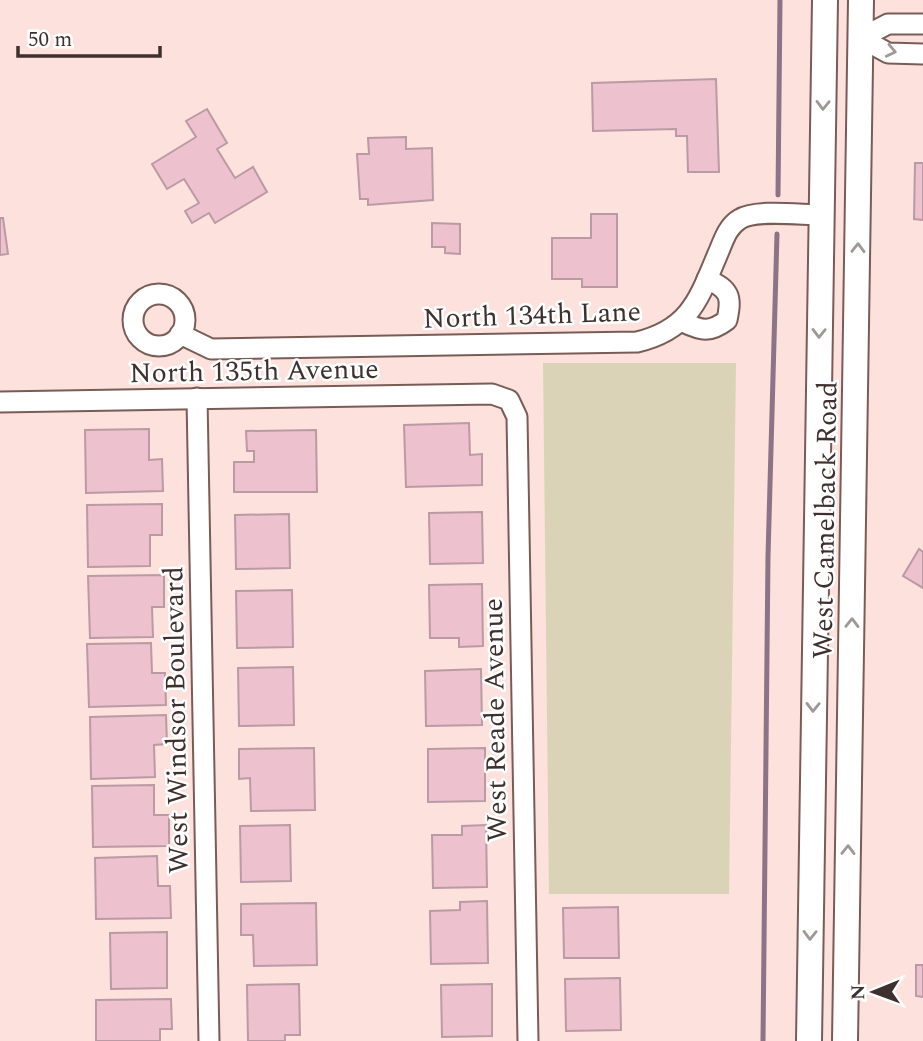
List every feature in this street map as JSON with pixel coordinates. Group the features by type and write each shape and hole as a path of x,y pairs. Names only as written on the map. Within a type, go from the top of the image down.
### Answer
{"main road":[{"name":"West Camelback Road","path":"809,1041 825,0"},
{"name":"West Camelback Road","path":"845,1041 861,0"},
{"path":"824,37 861,38"}],"street":[{"path":"861,38 888,24 923,24"},
{"path":"861,38 888,53 923,54"},
{"name":"North 134th Lane","path":"180,334 211,349 637,342 662,336 683,322 707,279 728,230 741,218 757,214 821,215"},
{"path":"683,322 700,331 714,331 727,320 731,301 723,287 707,279"},
{"name":"North 135th Avenue","path":"0,402 492,394 509,400"},
{"name":"West Windsor Boulevard","path":"197,398 209,1041"},
{"name":"West Reade Avenue","path":"509,400 517,417 528,1041"}],"shaded area":[{"path":"543,363 736,363 729,894 549,894"}],"building":[{"path":"716,79 719,172 688,172 687,136 676,136 676,129 593,131 592,83"},
{"path":"207,109 227,143 217,149 235,178 253,167 267,192 215,223 209,213 192,223 185,211 199,203 184,179 167,189 152,164 196,137 186,121"},
{"path":"406,137 406,149 432,148 433,200 368,205 368,199 360,199 357,154 369,154 368,138"},
{"path":"915,163 923,163 923,220 914,219"},
{"path":"591,214 617,214 617,287 582,287 582,279 552,279 552,238 591,238"},
{"path":"0,218 3,218 8,254 0,255"},
{"path":"432,223 460,224 460,254 445,253 445,247 432,247"},
{"path":"469,423 470,455 482,454 482,485 406,487 404,425"},
{"path":"149,429 149,460 162,459 163,491 86,493 85,430"},
{"path":"316,430 317,492 234,492 234,462 254,462 254,451 247,451 246,431"},
{"path":"162,504 162,535 150,535 150,566 88,567 87,505"},
{"path":"482,512 483,563 430,564 429,513"},
{"path":"289,514 290,568 236,569 235,515"},
{"path":"919,549 923,552 923,588 903,576"},
{"path":"164,575 164,607 152,607 153,637 90,638 88,576"},
{"path":"482,584 483,646 459,647 459,638 430,638 429,585"},
{"path":"292,590 293,647 237,648 236,591"},
{"path":"151,643 152,673 165,673 166,705 89,707 87,644"},
{"path":"293,667 294,725 239,726 238,668"},
{"path":"481,669 482,725 426,726 425,671"},
{"path":"166,715 167,744 154,745 155,777 91,779 90,717"},
{"path":"314,748 315,810 251,811 250,778 239,779 239,749"},
{"path":"485,748 485,801 428,802 428,749"},
{"path":"154,785 154,815 169,815 169,846 93,847 92,786"},
{"path":"290,825 291,881 241,882 240,826"},
{"path":"486,825 487,887 433,888 432,835 462,835 462,826"},
{"path":"157,856 158,886 170,886 171,918 96,919 95,858"},
{"path":"487,901 488,963 431,964 430,911 460,910 460,902"},
{"path":"316,903 317,965 254,966 253,935 241,935 241,904"},
{"path":"618,907 619,958 564,958 563,908"},
{"path":"167,932 167,988 111,989 110,933"},
{"path":"916,965 923,965 923,997 916,996"},
{"path":"620,978 621,1030 566,1031 565,979"},
{"path":"299,984 300,1035 285,1035 285,1041 248,1041 247,985"},
{"path":"492,984 492,1036 442,1037 441,985"},
{"path":"171,999 172,1029 160,1029 160,1041 96,1041 96,1000"}],"waterway":[{"path":"778,195 780,0"},
{"path":"763,1041 768,556 777,234"}]}
